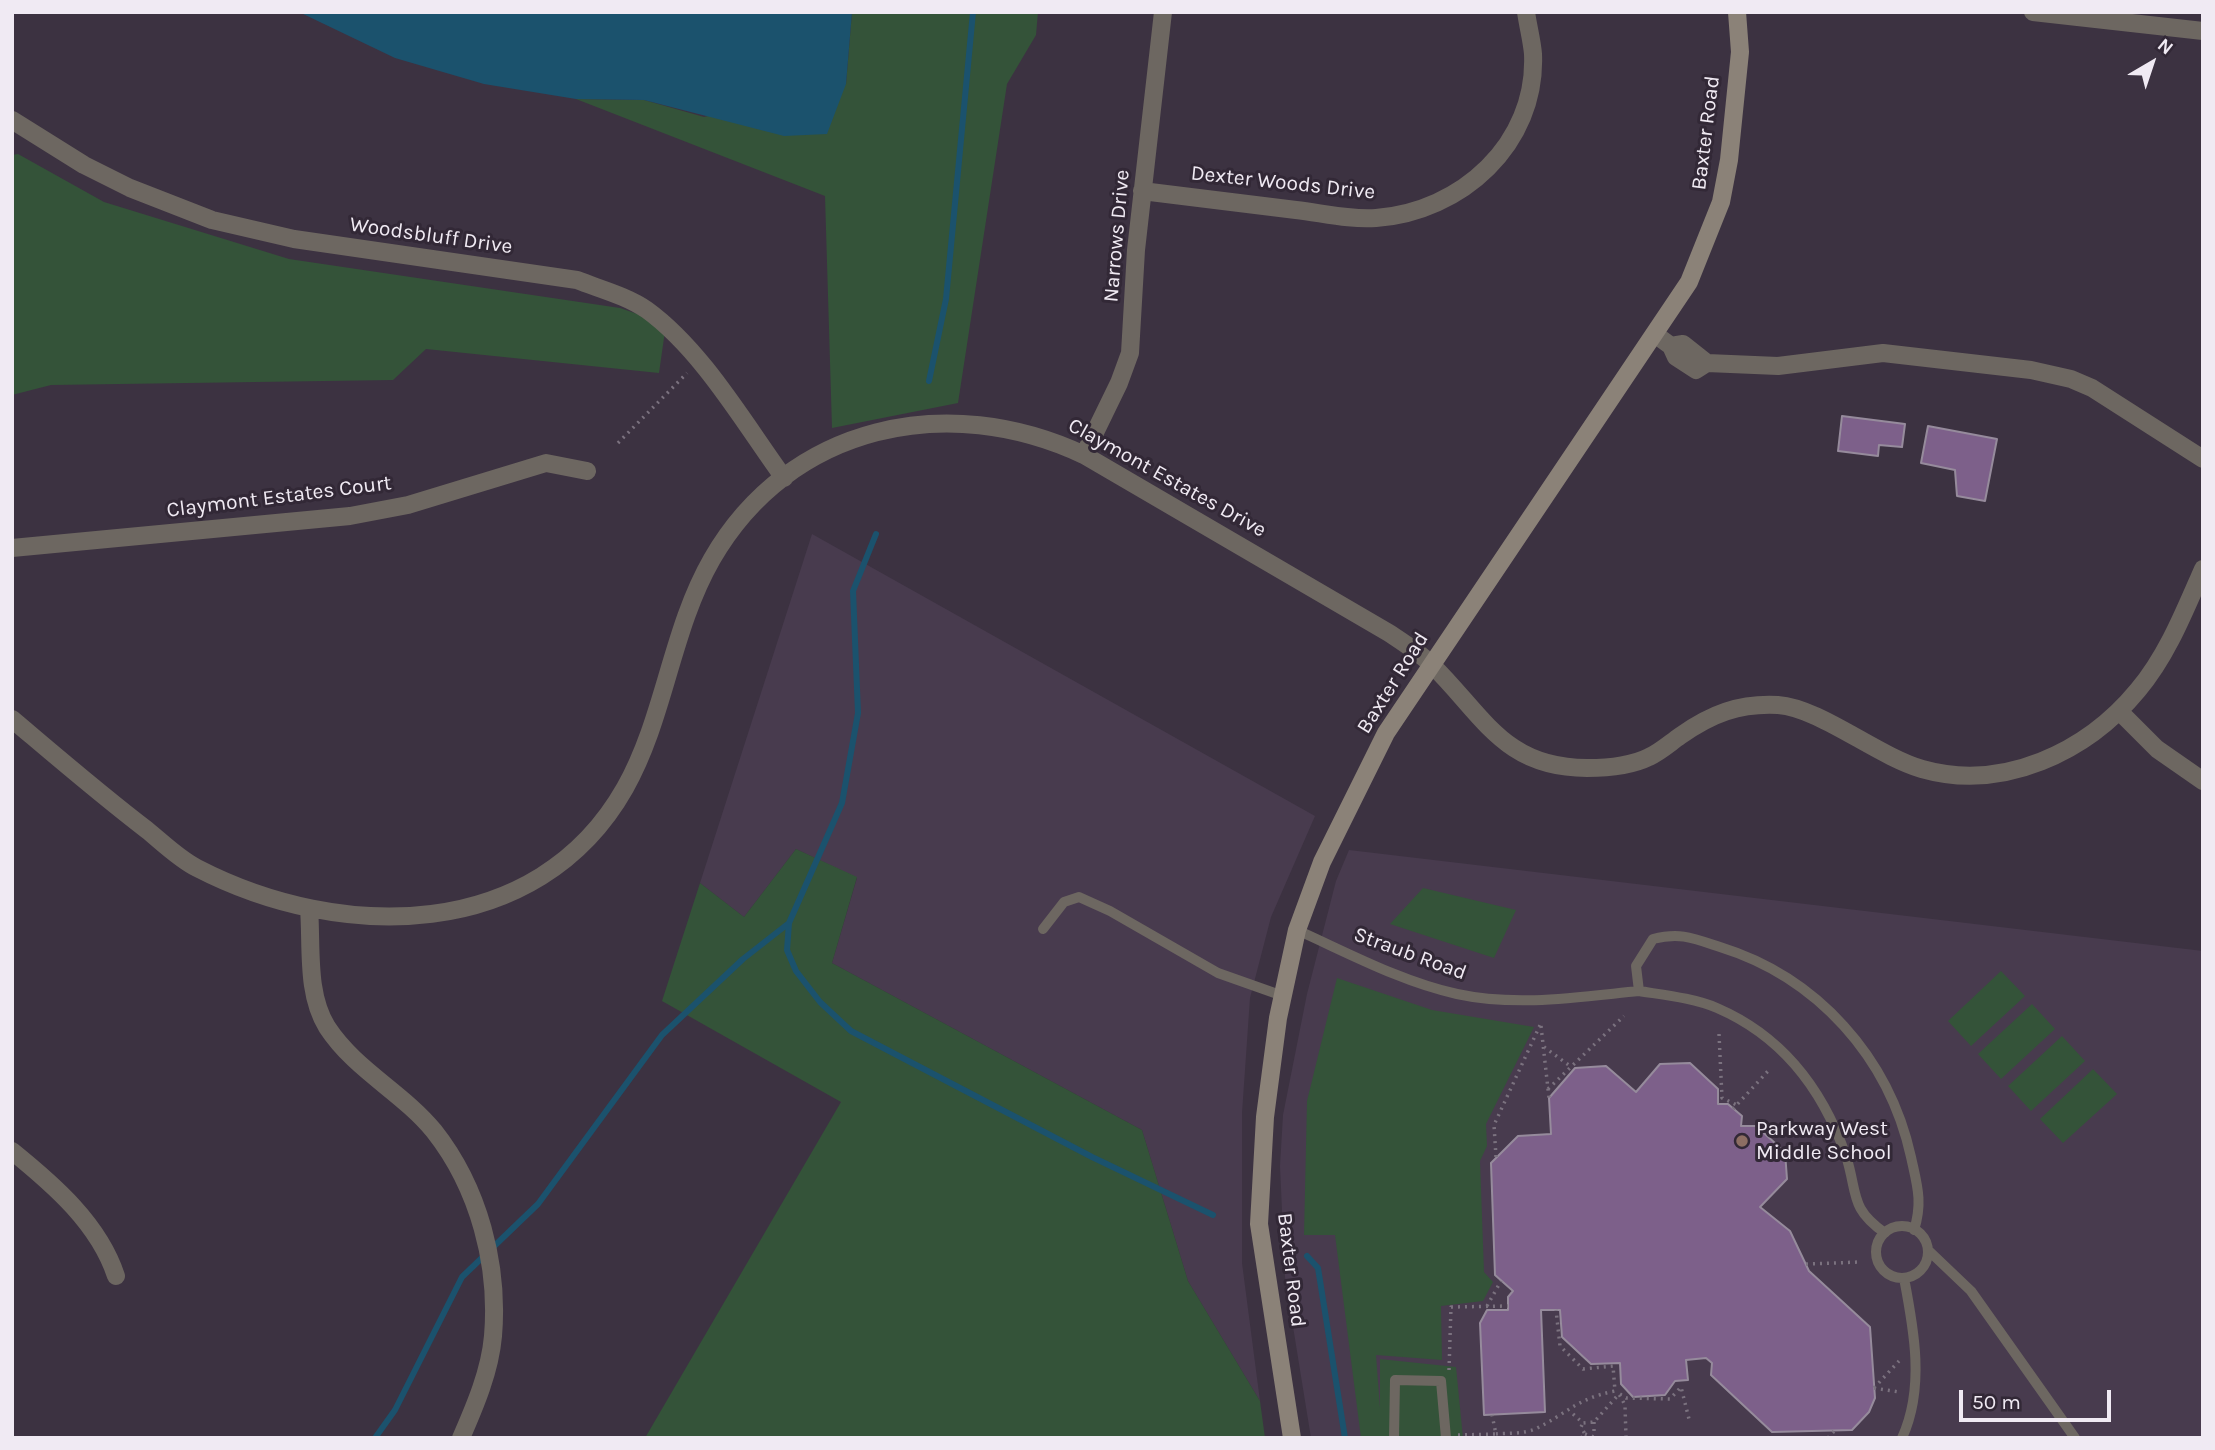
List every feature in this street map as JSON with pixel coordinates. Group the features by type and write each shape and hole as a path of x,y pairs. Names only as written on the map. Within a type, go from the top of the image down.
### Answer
{"main road":[{"name":"Baxter Road","path":"1292,1438 1259,1224 1265,1117 1283,996 1297,930 1322,862 1386,733 1656,335 1689,282 1721,202 1729,160 1740,52 1737,12"}],"street":[{"name":"Narrows Drive","path":"1084,455 1119,383 1129,353 1143,191 1163,12"},
{"name":"Dexter Woods Drive","path":"1143,191 1374,218 1416,212 1445,200 1470,185 1492,165 1511,140 1522,116 1530,86 1533,55 1526,12"},
{"path":"2033,12 2203,31"},
{"name":"Woodsbluff Drive","path":"12,120 107,177 177,209 212,220 294,239 577,280 614,293 645,309 673,332 784,478"},
{"path":"1656,335 1671,346 1683,344 1703,357 1707,363 1778,366 1883,353 2031,370 2071,379 2092,388 2203,459"},
{"name":"Claymont Estates Drive","path":"12,719 194,867 234,885 309,908 361,915 438,916 512,893 550,872 579,845 624,788 640,755 712,560 750,509 784,478 808,461 857,438 899,426 940,422 1051,439 1084,455 1390,634 1431,664 1501,741 1524,756 1560,768 1607,768 1649,757 1719,711 1752,705 1782,705 1829,723 1890,756 1923,769 1965,777 2032,766 2060,754 2119,711 2155,668 2203,569"},
{"name":"Claymont Estates Court","path":"12,548 350,516 408,505 546,463 587,471"},
{"path":"2119,711 2157,749 2203,781"},
{"path":"309,908 312,988 326,1026 356,1062 433,1131 457,1168 474,1204 490,1250 493,1337 478,1394 461,1438"},
{"path":"12,1151 41,1174 85,1219 108,1254 116,1276"}],"lane":[{"path":"1043,929 1064,902 1079,897 1110,911 1218,973 1283,996"},
{"name":"Straub Road","path":"1297,930 1381,968 1457,994 1540,1001 1639,990 1716,1007 1767,1037 1793,1061 1832,1117 1852,1174 1858,1209 1885,1233"},
{"path":"1639,990 1636,966 1653,939 1675,933 1752,957 1799,983 1844,1027 1880,1073 1903,1121 1920,1208 1914,1230"},
{"path":"1928,1250 1923,1267 1904,1278 1889,1275 1878,1263 1876,1247 1885,1233 1898,1227 1914,1230 1925,1242 1928,1250 1971,1291 2075,1438"},
{"path":"1902,1438 1910,1419 1917,1345 1904,1278"},
{"path":"1394,1438 1395,1380 1441,1381 1446,1437"}],"path":[{"path":"618,443 689,371"},
{"path":"1548,1089 1624,1016"},
{"path":"1496,1157 1494,1125 1541,1023 1549,1098"},
{"path":"1719,1034 1722,1098 1735,1107 1769,1070"},
{"path":"1544,1047 1571,1067"},
{"path":"1806,1264 1860,1262"},
{"path":"1487,1306 1501,1280"},
{"path":"1441,1381 1451,1366 1451,1307 1508,1306"},
{"path":"1556,1310 1560,1346 1583,1369 1613,1366 1617,1392 1625,1405 1626,1438"},
{"path":"1899,1361 1874,1388 1899,1392"},
{"path":"1446,1437 1532,1430 1594,1395 1617,1392 1626,1398 1670,1399 1681,1387 1689,1419"},
{"path":"1583,1423 1583,1436 1596,1437 1594,1422 1617,1392"},
{"path":"1573,1414 1583,1423 1594,1422"},
{"path":"1492,1415 1496,1434"},
{"path":"1828,1438 1835,1430 1837,1438"}],"shaded area":[{"path":"812,534 1315,816 1271,917 1250,998 1242,1113 1242,1263 1260,1401 1188,1281 1142,1130 832,963 857,878 796,849 744,917 700,883"},
{"name":"Parkway West Middle School","path":"1349,850 2203,951 2203,1438 1311,1438 1285,1277 1280,1166 1283,1115 1307,994 1336,881"}],"green space":[{"path":"852,12 1038,12 1036,35 1007,84 958,403 832,428 825,196 576,99 644,100 704,117 846,84"},
{"path":"18,154 104,202 289,259 620,308 666,324 659,373 426,349 393,380 51,385 12,395 12,155"},
{"path":"796,849 857,877 832,963 1142,1130 1188,1281 1260,1401 1265,1438 645,1438 841,1102 662,1001 700,883 744,917"},
{"path":"1423,888 1516,910 1494,958 1390,924"},
{"path":"2001,971 2025,996 1971,1046 1948,1021"},
{"path":"1337,978 1432,1010 1534,1027 1486,1124 1487,1146 1480,1161 1484,1272 1493,1282 1483,1301 1441,1306 1442,1360 1376,1355 1380,1408 1380,1359 1456,1367 1463,1438 1361,1438 1335,1235 1304,1235 1307,1101"},
{"path":"2032,1004 2055,1029 2001,1079 1978,1054"},
{"path":"2062,1036 2085,1061 2031,1111 2008,1086"},
{"path":"2093,1069 2117,1094 2063,1143 2040,1119"}],"water":[{"path":"299,12 852,12 846,84 827,134 784,136 644,100 576,99 484,84 395,58"}],"building":[{"path":"1842,416 1905,424 1902,447 1879,445 1878,456 1838,451"},
{"path":"1928,426 1997,439 1985,501 1957,496 1955,470 1921,463"},
{"name":"Parkway West Middle School","path":"1690,1063 1718,1089 1718,1104 1728,1104 1742,1116 1741,1126 1756,1126 1785,1152 1787,1179 1760,1207 1790,1231 1809,1271 1870,1327 1875,1398 1869,1412 1852,1430 1772,1432 1711,1375 1712,1363 1706,1358 1686,1360 1688,1380 1675,1381 1665,1395 1633,1397 1621,1384 1620,1363 1591,1364 1562,1337 1560,1310 1541,1310 1545,1412 1484,1415 1480,1323 1487,1310 1508,1310 1508,1297 1513,1291 1495,1275 1491,1163 1518,1136 1551,1134 1549,1098 1575,1068 1606,1066 1636,1092 1660,1064"}],"waterway":[{"path":"929,381 946,299 973,12"},
{"path":"876,534 853,591 858,713 842,803 789,923 787,950 796,971 820,1002 851,1031 1092,1157 1213,1215"},
{"path":"375,1438 395,1410 462,1277 538,1204 662,1035 743,959 789,923"},
{"path":"1307,1256 1318,1268 1345,1438"}],"place":[{"name":"Parkway West Middle School","path":"1742,1141"}]}
